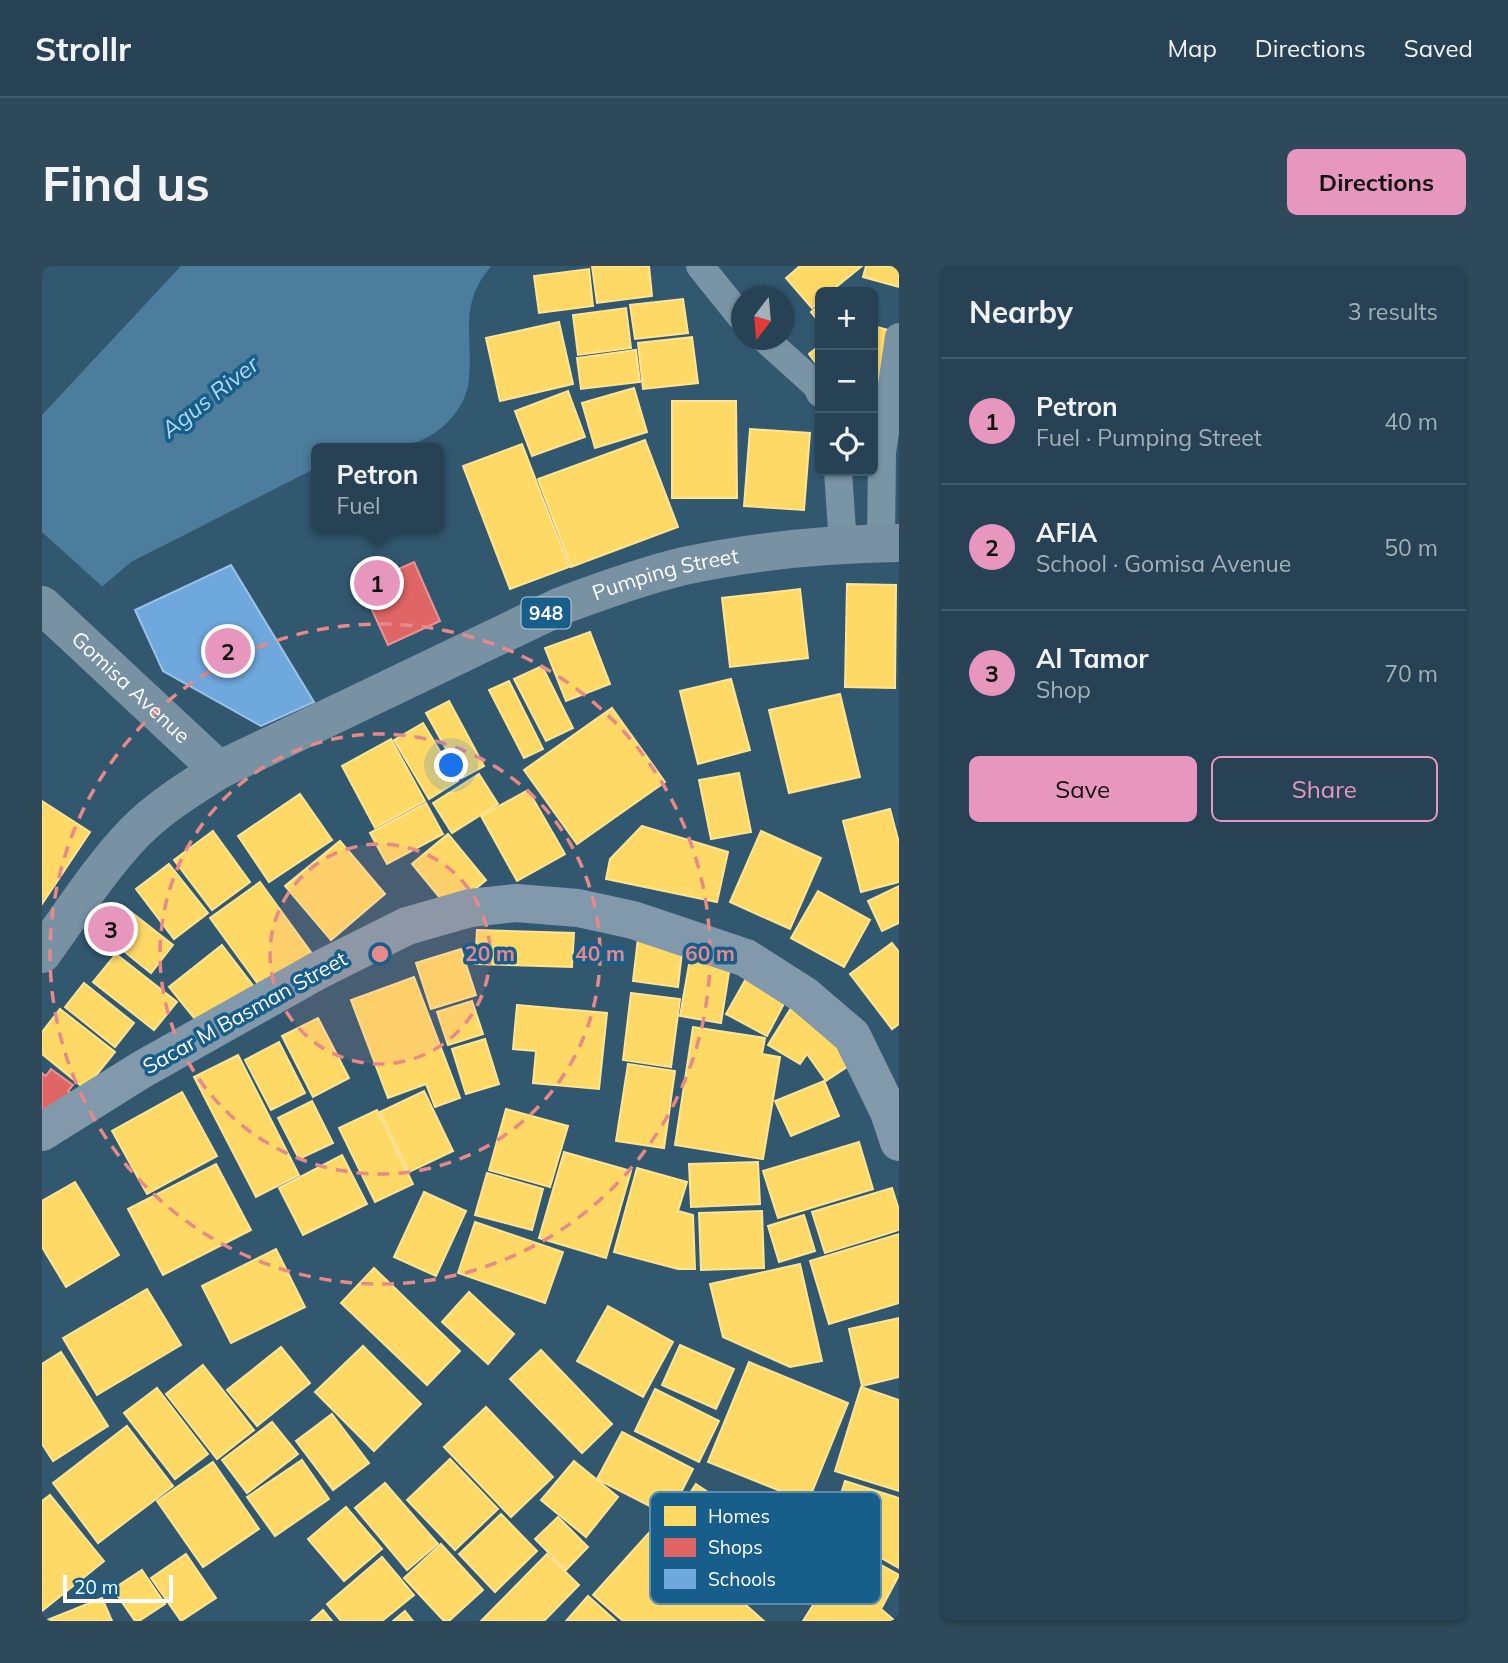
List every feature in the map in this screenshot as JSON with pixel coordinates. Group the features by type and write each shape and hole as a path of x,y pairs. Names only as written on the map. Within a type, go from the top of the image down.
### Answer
{"main road":[{"name":"Pumping Street","path":"42,954 97,877 133,833 171,800 219,770 561,606 617,585 684,566 752,554 890,543"},
{"name":"Gomisa Avenue","path":"42,605 219,770"},
{"name":"Sacar M Basman Street","path":"42,1132 152,1063 317,971 407,926 470,908 516,903 578,908 633,919 746,958 804,995 852,1036 896,1120"}],"street":[{"path":"700,266 731,305"},
{"path":"890,543 882,453 899,337"},
{"path":"777,350 815,384"},
{"path":"838,476 843,546"}],"water":[{"name":"Agus River","path":"181,266 491,266 474,294 471,307 467,389 460,407 447,423 431,435 413,443 311,443 311,471 131,562 42,638 42,415"}],"pier":[{"path":"42,532 105,589 42,642"}],"building: Homes":[{"path":"592,266 649,266 652,296 597,303"},
{"path":"800,266 862,266 836,287 815,287 815,305 812,308 786,278"},
{"path":"866,266 899,266 899,287 863,277"},
{"path":"589,269 593,306 539,313 534,276"},
{"path":"683,299 688,333 635,339 630,305"},
{"path":"626,308 631,348 578,355 573,315"},
{"path":"559,322 573,384 500,401 486,338"},
{"path":"878,327 892,331 878,381"},
{"path":"692,337 698,383 643,389 638,343"},
{"path":"815,349 815,362 809,354"},
{"path":"636,350 640,382 581,389 577,358"},
{"path":"634,388 647,432 595,448 582,403"},
{"path":"568,391 585,437 532,456 515,411"},
{"path":"672,401 736,401 737,498 672,498"},
{"path":"750,429 810,433 804,510 744,506"},
{"path":"645,440 678,527 571,567 538,479"},
{"path":"522,444 569,567 510,589 463,466"},
{"path":"847,584 896,585 895,688 845,687"},
{"path":"800,589 808,658 730,667 722,598"},
{"path":"590,632 610,684 566,701 545,648"},
{"path":"542,666 573,728 546,741 514,679"},
{"path":"731,679 750,750 698,764 680,691"},
{"path":"509,681 543,749 524,758 489,690"},
{"path":"840,694 860,777 789,793 769,710"},
{"path":"449,701 484,766 462,778 426,713"},
{"path":"612,708 665,782 577,844 524,770"},
{"path":"423,723 458,781 429,799 394,740"},
{"path":"391,739 425,801 375,828 342,766"},
{"path":"739,773 751,832 711,839 699,780"},
{"path":"479,774 498,804 452,833 433,803"},
{"path":"528,790 565,854 517,881 481,816"},
{"path":"300,794 332,840 269,882 238,836"},
{"path":"42,801 90,832 42,904"},
{"path":"426,803 443,834 387,864 370,833"},
{"path":"890,809 899,843 899,882 861,892 843,821"},
{"path":"642,826 728,852 717,902 606,879 610,859"},
{"path":"213,831 250,882 212,910 174,860"},
{"path":"761,831 821,858 790,929 730,902"},
{"path":"448,834 486,880 450,910 412,864"},
{"path":"340,841 385,894 331,940 285,886"},
{"path":"169,864 208,913 174,939 136,889"},
{"path":"260,882 313,955 263,991 210,918"},
{"path":"899,886 899,923 882,931 868,901"},
{"path":"818,891 870,920 844,967 791,938"},
{"path":"131,912 173,945 151,973 109,939"},
{"path":"477,930 574,933 572,967 475,964"},
{"path":"638,938 683,943 678,987 633,981"},
{"path":"892,943 899,952 899,1024 892,1029 850,974"},
{"path":"222,945 258,992 199,1024 169,987"},
{"path":"461,949 476,995 431,1009 416,963"},
{"path":"116,954 177,1002 154,1030 93,982"},
{"path":"690,959 730,966 721,1023 680,1016"},
{"path":"748,975 788,996 767,1036 726,1014"},
{"path":"414,977 460,1098 435,1107 426,1084 388,1098 351,1000"},
{"path":"84,983 134,1023 115,1047 65,1007"},
{"path":"631,993 680,999 671,1067 623,1060"},
{"path":"472,1001 483,1034 448,1045 437,1012"},
{"path":"517,1005 607,1013 599,1089 533,1083 536,1051 513,1049"},
{"path":"791,1008 823,1027 850,1065 826,1081 807,1054 800,1064 768,1045"},
{"path":"60,1009 115,1052 85,1089 42,1054 42,1032"},
{"path":"318,1018 349,1078 313,1097 282,1036"},
{"path":"693,1027 765,1038 762,1054 780,1057 763,1159 675,1145"},
{"path":"485,1039 499,1084 466,1094 452,1049"},
{"path":"279,1042 305,1093 271,1110 245,1060"},
{"path":"238,1055 299,1175 256,1197 194,1077"},
{"path":"628,1064 675,1071 664,1148 616,1141"},
{"path":"824,1081 839,1116 791,1136 775,1101"},
{"path":"424,1091 453,1151 409,1172 380,1112"},
{"path":"182,1092 217,1156 147,1194 112,1131"},
{"path":"312,1101 333,1143 299,1159 278,1118"},
{"path":"506,1109 568,1126 550,1187 489,1170"},
{"path":"377,1110 413,1184 375,1202 339,1128"},
{"path":"859,1142 873,1189 778,1218 763,1171"},
{"path":"564,1152 631,1171 606,1258 539,1238"},
{"path":"342,1155 367,1204 303,1235 279,1188"},
{"path":"758,1162 760,1204 691,1207 689,1164"},
{"path":"216,1164 251,1230 163,1275 128,1209"},
{"path":"637,1168 687,1182 678,1211 693,1215 695,1269 678,1269 614,1252"},
{"path":"487,1173 543,1189 532,1230 475,1215"},
{"path":"75,1182 119,1255 66,1287 42,1247 42,1201"},
{"path":"892,1188 899,1210 899,1230 825,1253 812,1212"},
{"path":"424,1192 466,1211 436,1276 394,1257"},
{"path":"762,1211 764,1268 701,1270 699,1213"},
{"path":"804,1215 815,1251 779,1262 768,1226"},
{"path":"475,1222 563,1252 545,1303 458,1273"},
{"path":"899,1234 899,1303 829,1324 810,1261"},
{"path":"276,1249 305,1307 231,1343 202,1286"},
{"path":"800,1264 822,1361 790,1367 723,1337 710,1284"},
{"path":"374,1268 460,1351 427,1385 341,1303"},
{"path":"147,1289 181,1345 97,1395 63,1338"},
{"path":"469,1292 514,1334 488,1364 442,1322"},
{"path":"608,1306 673,1342 643,1397 577,1361"},
{"path":"899,1318 899,1377 862,1386 849,1329"},
{"path":"680,1345 734,1369 716,1409 662,1385"},
{"path":"363,1346 421,1404 374,1451 315,1392"},
{"path":"281,1347 310,1383 257,1426 227,1390"},
{"path":"541,1350 612,1424 582,1453 510,1379"},
{"path":"61,1352 108,1426 53,1461 42,1444 42,1364"},
{"path":"749,1362 848,1403 812,1492 783,1492 708,1462"},
{"path":"203,1365 254,1430 217,1459 166,1394"},
{"path":"861,1387 899,1400 899,1491 835,1471"},
{"path":"157,1388 208,1454 175,1479 124,1413"},
{"path":"655,1389 719,1421 699,1462 635,1431"},
{"path":"486,1407 553,1477 511,1517 444,1447"},
{"path":"332,1414 369,1463 333,1490 296,1441"},
{"path":"272,1422 298,1454 247,1493 222,1460"},
{"path":"127,1426 173,1486 98,1543 53,1483"},
{"path":"622,1432 693,1469 681,1492 650,1492 650,1506 597,1479"},
{"path":"450,1459 498,1509 455,1550 407,1500"},
{"path":"302,1460 329,1499 275,1536 247,1497"},
{"path":"574,1461 618,1497 586,1537 541,1500"},
{"path":"213,1462 259,1529 203,1567 157,1501"},
{"path":"845,1481 880,1492 842,1492"},
{"path":"385,1483 438,1544 407,1570 355,1508"},
{"path":"696,1484 708,1492 691,1492"},
{"path":"881,1492 899,1498 899,1568 881,1558"},
{"path":"50,1495 104,1561 42,1611 42,1501"},
{"path":"346,1507 382,1549 344,1581 308,1539"},
{"path":"501,1514 537,1551 495,1592 459,1554"},
{"path":"558,1517 588,1547 566,1570 535,1539"},
{"path":"650,1532 650,1604 745,1604 764,1621 623,1621 593,1595"},
{"path":"441,1544 483,1590 449,1621 444,1621 404,1578"},
{"path":"186,1554 216,1598 181,1621 151,1578"},
{"path":"547,1554 579,1585 544,1621 481,1621"},
{"path":"382,1557 414,1595 382,1621 341,1621 327,1604"},
{"path":"881,1565 899,1575 881,1609 895,1621 803,1621 814,1604 881,1604"},
{"path":"142,1570 165,1604 135,1621 113,1589"},
{"path":"588,1596 616,1621 566,1621"},
{"path":"102,1598 112,1621 45,1621"},
{"path":"323,1610 332,1621 311,1621"},
{"path":"405,1611 413,1621 393,1621"}],"building: Shops":[{"path":"414,562 440,621 388,645 361,586"},
{"path":"51,1069 73,1085 68,1091 82,1101 42,1125 42,1073 46,1076"}],"building: Schools":[{"path":"231,565 314,702 261,726 163,671 135,610"}],"place":[{"name":"Petron","path":"377,583"},
{"name":"AFIA","path":"228,651"},
{"name":"Al Tamor","path":"111,929"}]}
